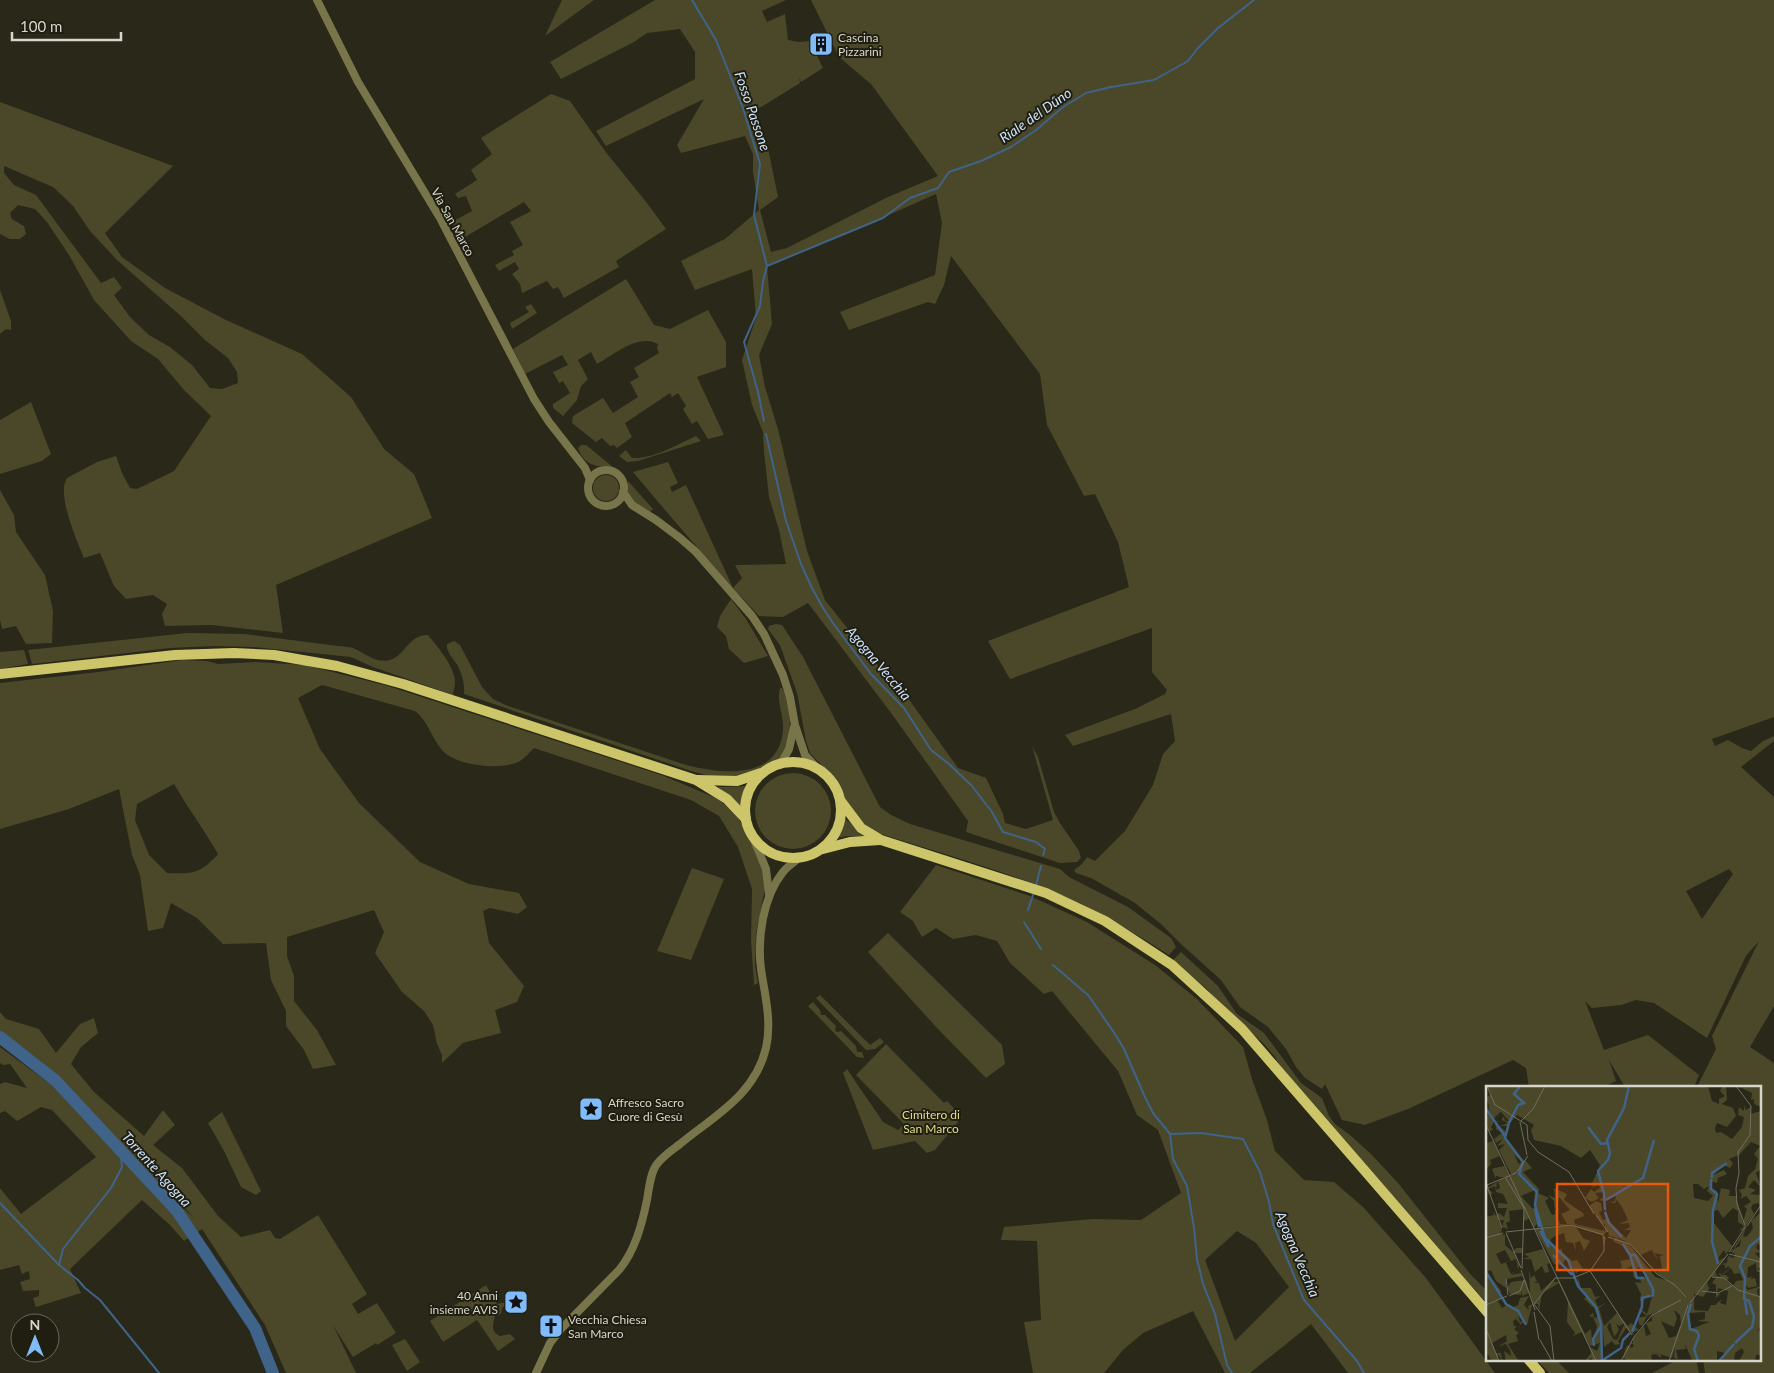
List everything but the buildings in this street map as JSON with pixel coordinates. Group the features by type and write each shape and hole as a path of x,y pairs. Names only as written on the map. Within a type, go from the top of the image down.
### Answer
{"main road":[{"path":"0,674 175,655 234,653 274,655 323,663 403,684 696,780 727,799 746,819"},
{"path":"696,780 736,781 764,772 780,764 794,762 818,769 828,777 836,788 840,800 841,815 837,829 830,841 818,851"},
{"path":"764,772 754,782 748,793 745,806 746,819 752,835 762,846 773,853 786,857 800,857 850,842 881,840"},
{"path":"840,800 861,828 881,840 1046,893 1105,921 1172,965 1242,1029 1486,1312"},
{"path":"1529,1360 1540,1373"}],"street":[{"name":"Via San Marco","path":"317,0 358,82 440,218 534,398 549,422 585,468 590,480"},
{"name":"Via San Marco","path":"573,452 589,467 602,471"},
{"path":"615,503 620,499 623,492 623,484 618,476 611,471 596,473 590,480 588,491 593,500 603,506 615,503 632,505"},
{"path":"623,492 632,505 662,524 696,552 752,616 764,634 783,675 790,697 795,725 805,755 818,769"},
{"path":"780,764 789,749 795,725"},
{"path":"536,1373 550,1343 560,1329 620,1270 627,1260 632,1250 656,1165 698,1129 733,1104 749,1085 761,1063 766,1048 769,1022 760,948 762,925 769,894 766,869 752,835"},
{"path":"769,894 784,872 800,857"}],"green space":[{"path":"562,0 594,0 545,36"},
{"path":"655,0 786,0 762,11 767,22 785,14 788,40 810,41 823,68 801,82 799,78 800,83 753,112 766,138 778,197 760,210 771,252 787,248 888,197 938,176 871,84 839,57 811,0 1774,0 1774,717 1712,739 1715,746 1728,740 1751,751 1763,741 1774,736 1774,741 1741,767 1774,797 1774,1006 1750,1047 1774,1063 1774,1373 1705,1373 1703,1360 1762,1360 1762,1086 1698,1086 1716,1049 1712,1036 1759,941 1746,956 1707,1038 1654,1003 1636,1000 1621,1005 1592,1008 1585,1001 1604,1050 1648,1035 1699,1075 1694,1086 1624,1086 1609,1060 1616,1081 1605,1086 1529,1086 1526,1068 1513,1060 1408,1109 1365,1125 1342,1120 1325,1084 1322,1089 1305,1078 1286,1049 1268,1027 1240,1007 1221,980 1161,924 1135,903 1091,878 1076,873 1074,870 1087,857 1095,861 1125,831 1153,785 1163,754 1175,741 1171,714 1073,746 1065,735 1135,709 1165,694 1167,690 1152,672 1152,628 1010,679 988,641 1129,587 1118,542 1095,494 1084,496 1047,425 1040,374 951,256 944,285 935,304 928,302 849,330 840,312 935,275 942,223 936,194 767,266 772,324 759,355 765,387 778,429 807,551 825,600 871,658 908,698 958,768 986,778 1003,814 1005,823 1026,829 1053,820 1032,746 1038,757 1054,812 1079,851 1081,858 1077,862 1060,863 966,832 968,821 894,717 808,603 783,617 759,616 733,588 742,578 735,565 786,564 779,530 769,497 763,432 752,405 742,360 756,318 752,269 695,290 681,261 725,239 759,210 753,172 753,154 745,136 681,153 677,145 704,99 606,146 596,131 695,79 695,52 680,29 647,33 634,42 561,79 550,62","holes":["1729,869 1733,874 1702,919 1686,891"]},
{"path":"551,94 570,101 605,151 666,229 616,261 619,267 564,298 558,287 553,289 547,281 522,293 520,284 512,274 519,269 515,262 499,271 495,265 514,255 512,251 523,245 510,222 531,211 524,202 460,240 452,222 472,211 466,196 458,198 455,194 477,180 471,170 492,154 481,138"},
{"path":"0,102 173,166 105,233 122,257 165,288 226,320 302,354 351,397 384,449 414,474 432,518 276,585 283,633 212,625 165,626 162,614 167,604 153,595 126,599 114,586 100,553 84,558 69,518 64,485 67,478 97,462 116,456 130,488 137,489 174,471 211,416 185,391 158,359 131,341 94,300 69,255 47,222 35,209 18,205 10,213 12,219 24,226 26,234 20,239 10,239 0,234","holes":["4,166 53,187 73,206 90,231 117,260 205,340 228,358 237,372 238,383 222,389 210,388 192,365 170,347 149,335 130,317 114,295 122,288 114,277 101,283 36,195 14,185 4,173"]},
{"path":"626,279 654,325 670,329 708,310 726,342 726,367 697,377 724,435 708,439 697,421 692,424 683,409 686,406 678,393 672,397 670,393 625,423 632,437 617,448 614,445 610,446 602,438 596,442 572,423 573,416 603,398 613,413 638,397 630,382 639,377 634,368 659,353 658,344 651,341 643,341 626,346 597,364 591,352 578,360 588,379 581,386 577,400 563,416 553,408 553,404 570,393 563,381 559,383 553,372 568,365 562,355 525,374 513,349"},
{"path":"0,290 11,321 11,330 6,329 0,334"},
{"path":"531,304 537,313 512,329 510,323 529,312 525,307"},
{"path":"31,402 51,454 42,461 0,474 0,420"},
{"path":"696,436 701,441 638,461 627,462 619,456 626,450 632,458 648,456 665,451"},
{"path":"581,445 586,445 613,467 596,466 587,462 578,448"},
{"path":"668,462 678,483 670,487 672,492 686,485 733,587 633,472"},
{"path":"606,475 615,479 619,488 615,497 606,501 597,497 593,488 597,479"},
{"path":"628,481 653,509 650,512 630,497 627,487"},
{"path":"0,490 14,515 16,532 45,575 53,611 52,643 26,644 16,626 2,629 0,620"},
{"path":"731,599 746,619 768,656 744,663 729,649 726,636 717,627 720,616"},
{"path":"782,625 803,657 880,807 891,815 910,824 1060,869 1069,877 1128,907 1171,938 1176,947 1169,955 1097,912 1052,891 988,868 878,833 865,826 846,802 837,781 810,753 797,693 780,645 768,629 769,626"},
{"path":"187,633 245,634 353,648 380,661 390,660 400,654 416,638 428,635 445,657 452,671 455,683 453,695 373,667 351,657 253,647 215,646 170,648 32,664 28,650"},
{"path":"454,641 460,645 482,687 493,699 508,706 697,768 729,771 745,770 759,766 771,758 779,746 783,729 779,698 780,688 782,688 787,698 790,716 789,733 785,747 777,761 753,773 734,777 718,777 688,770 464,694 464,683 461,673 447,647 447,644"},
{"path":"24,650 28,664 0,669 0,652"},
{"path":"182,660 207,661 218,664 256,662 305,665 388,686 664,776 718,799 736,814 760,858 766,884 756,933 755,966 758,983 754,985 751,940 752,889 738,847 719,816 691,800 534,748 520,761 502,766 479,765 457,760 442,750 423,719 415,711 322,685 298,698 320,749 359,803 420,862 469,884 519,893 527,907 518,914 490,908 483,911 489,943 524,986 517,1002 495,1010 501,1033 463,1043 442,1063 442,1055 437,1044 433,1025 424,1011 402,992 375,953 384,932 374,910 287,937 287,956 294,976 294,1001 317,1030 336,1065 313,1069 304,1050 286,1026 286,1011 271,980 266,943 223,944 197,918 171,903 163,928 148,931 140,875 132,855 119,789 69,809 0,829 0,683","holes":["174,784 218,854 206,866 190,873 167,873 149,855 135,820 137,804"]},
{"path":"793,773 807,776 820,784 828,797 831,811 828,825 820,838 807,846 793,849 779,846 766,838 758,825 755,811 758,797 766,784 779,776"},
{"path":"749,786 742,808 718,787 720,787"},
{"path":"843,817 868,837 848,836 837,838"},
{"path":"936,865 1030,896 1087,922 1155,965 1197,999 1243,1047 1275,1151 1304,1180 1334,1182 1363,1207 1426,1278 1495,1373 1348,1373 1311,1324 1250,1373 1225,1373 1193,1311 1143,1333 1123,1350 1104,1373 1033,1373 1024,1322 1041,1320 1037,1241 1001,1240 1004,1227 1092,1219 1141,1220 1181,1193 1158,1130 1137,1115 1118,1071 1052,991 1044,994 1010,963 997,941 976,935 953,939 936,928 922,937 913,921 900,912","holes":["1237,1231 1256,1243 1289,1287 1235,1341 1205,1260"]},
{"path":"692,868 724,879 691,960 657,951"},
{"path":"888,933 1002,1045 1005,1064 986,1078 938,1029 868,952"},
{"path":"1181,952 1218,986 1237,1014 1264,1033 1301,1083 1322,1098 1329,1116 1335,1124 1371,1154 1398,1183 1471,1275 1486,1290 1486,1302 1432,1243 1284,1073 1275,1057 1264,1044 1224,1008 1206,988 1172,961"},
{"path":"820,995 870,1045 880,1038 884,1042 875,1049 866,1050 816,998"},
{"path":"813,1002 820,1010 821,1015 825,1015 836,1026 835,1030 837,1032 841,1031 856,1046 857,1052 862,1052 864,1058 857,1057 808,1006"},
{"path":"0,1012 6,1019 39,1029 56,1053 80,1024 94,1018 98,1033 81,1047 71,1064 94,1092 144,1136 163,1110 175,1125 153,1145 182,1168 218,1216 241,1237 270,1230 275,1238 280,1239 318,1215 367,1294 352,1304 358,1314 377,1303 396,1333 353,1357 333,1325 356,1373 286,1373 265,1325 202,1229 184,1241 170,1225 142,1200 70,1269 81,1293 36,1307 33,1298 39,1296 39,1290 23,1291 20,1282 30,1279 29,1271 22,1274 19,1265 0,1270 0,1188 21,1214 96,1157 52,1110 41,1107 17,1121 5,1111 0,1113 0,1084 5,1082 27,1088 10,1064 3,1065 0,1063 0,1047 57,1089 194,1218 59,1088 0,1045"},
{"name":"Cimitero di San Marco","path":"886,1044 944,1103 947,1101 962,1117 935,1150 927,1153 915,1141 873,1150 843,1073 847,1069 883,1122 898,1130 904,1124 856,1075"},
{"path":"222,1112 261,1191 256,1195 241,1187 208,1123"},
{"path":"486,1285 497,1304 507,1302 508,1304 502,1308 501,1314 495,1316 493,1330 500,1336 510,1334 515,1339 498,1351 477,1320 443,1342 430,1321"},
{"path":"405,1339 420,1362 407,1371 392,1345"},
{"path":"1537,1360 1556,1360 1569,1373 1549,1373"},
{"path":"1677,1360 1696,1360 1699,1373 1652,1373"}],"waterway":[{"name":"Fosso Passone","path":"692,0 716,40 743,108 760,164 754,215 767,266 760,306 744,342 764,421"},
{"name":"Riale del Dűno","path":"767,266 883,218 910,198 938,188 949,172 981,161 1011,147 1036,130 1063,107 1086,93 1154,80 1188,61 1218,28 1254,0"},
{"name":"Agogna Vecchia","path":"766,434 786,521 801,564 823,608 871,674 904,708 931,750 972,786 992,812 1003,832 1036,842 1045,849 1043,855"},
{"name":"Agogna Vecchia","path":"1036,885 1041,866"},
{"name":"Agogna Vecchia","path":"1028,910 1033,895"},
{"name":"Agogna Vecchia","path":"1024,922 1041,949"},
{"name":"Agogna Vecchia","path":"1053,965 1088,995 1124,1049 1153,1113 1170,1134 1201,1133 1243,1139 1260,1172 1273,1224 1304,1300 1357,1361 1364,1373"},
{"name":"Torrente Agogna","path":"0,1037 56,1081 177,1211 255,1328 273,1373"},
{"path":"1170,1134 1173,1159 1187,1186 1197,1259 1203,1284 1215,1314 1227,1365 1232,1373"},
{"path":"59,1265 63,1249 111,1188 122,1167 120,1150"},
{"path":"0,1203 59,1265 100,1300 159,1373"}],"place":[{"name":"Cascina Pizzarini","path":"821,44"},
{"name":"Affresco Sacro Cuore di Gesù","path":"591,1109"},
{"name":"40 Anni insieme AVIS","path":"516,1302"},
{"name":"Vecchia Chiesa San Marco","path":"551,1326"}]}
